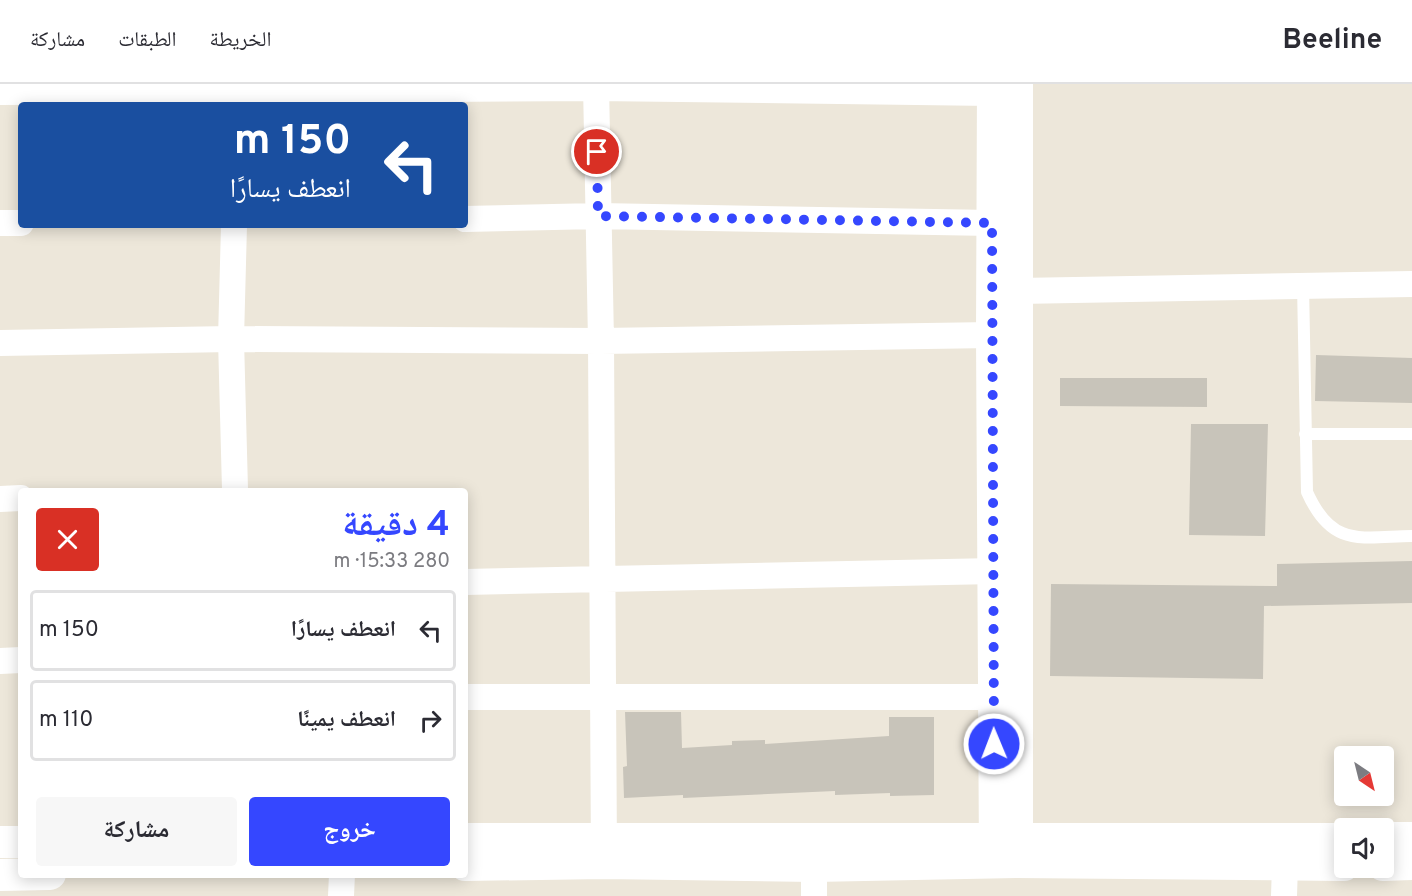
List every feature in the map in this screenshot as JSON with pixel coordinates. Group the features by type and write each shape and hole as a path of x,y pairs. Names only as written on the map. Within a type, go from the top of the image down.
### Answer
{"street":[{"path":"596,86 601,341 601,699 604,850"},
{"path":"0,92 236,93 596,86 1001,87"},
{"path":"1001,87 992,223 995,572 993,697 1006,851"},
{"path":"1001,87 1018,291 1015,337 1006,851"},
{"path":"468,219 598,216 992,223"},
{"path":"0,222 18,223"},
{"path":"234,228 231,339 235,488"},
{"path":"1018,291 1412,284"},
{"path":"0,343 231,339 601,341 992,335"},
{"path":"0,498 18,498"},
{"path":"468,582 995,572"},
{"path":"0,661 18,660"},
{"path":"468,697 601,699 993,697"},
{"path":"1394,838 1412,838"},
{"path":"468,839 604,850 814,881 1006,851 1334,839"},
{"path":"468,865 604,850 829,841 1285,865 1334,865"},
{"path":"0,842 18,842"},
{"path":"1394,865 1412,864"},
{"path":"1284,896 1285,865"},
{"path":"0,875 18,875"},
{"path":"341,896 342,878"}],"lane":[{"path":"1303,285 1305,434 1308,492 1313,505 1336,533 1347,537 1412,536"},
{"path":"1305,434 1412,434"}],"building":[{"path":"1316,355 1412,358 1412,403 1315,401"},
{"path":"1060,378 1207,378 1207,407 1060,406"},
{"path":"1191,424 1268,424 1265,536 1189,535"},
{"path":"1412,561 1412,603 1264,606 1263,679 1050,676 1051,584 1277,586 1277,564"},
{"path":"625,712 681,712 682,748 732,745 732,741 765,740 765,744 889,736 889,717 934,717 934,795 890,796 890,793 835,795 835,791 683,798 683,795 624,798 623,767 627,766"}],"route":[{"path":"597,152 598,216 992,223 994,744"}]}
